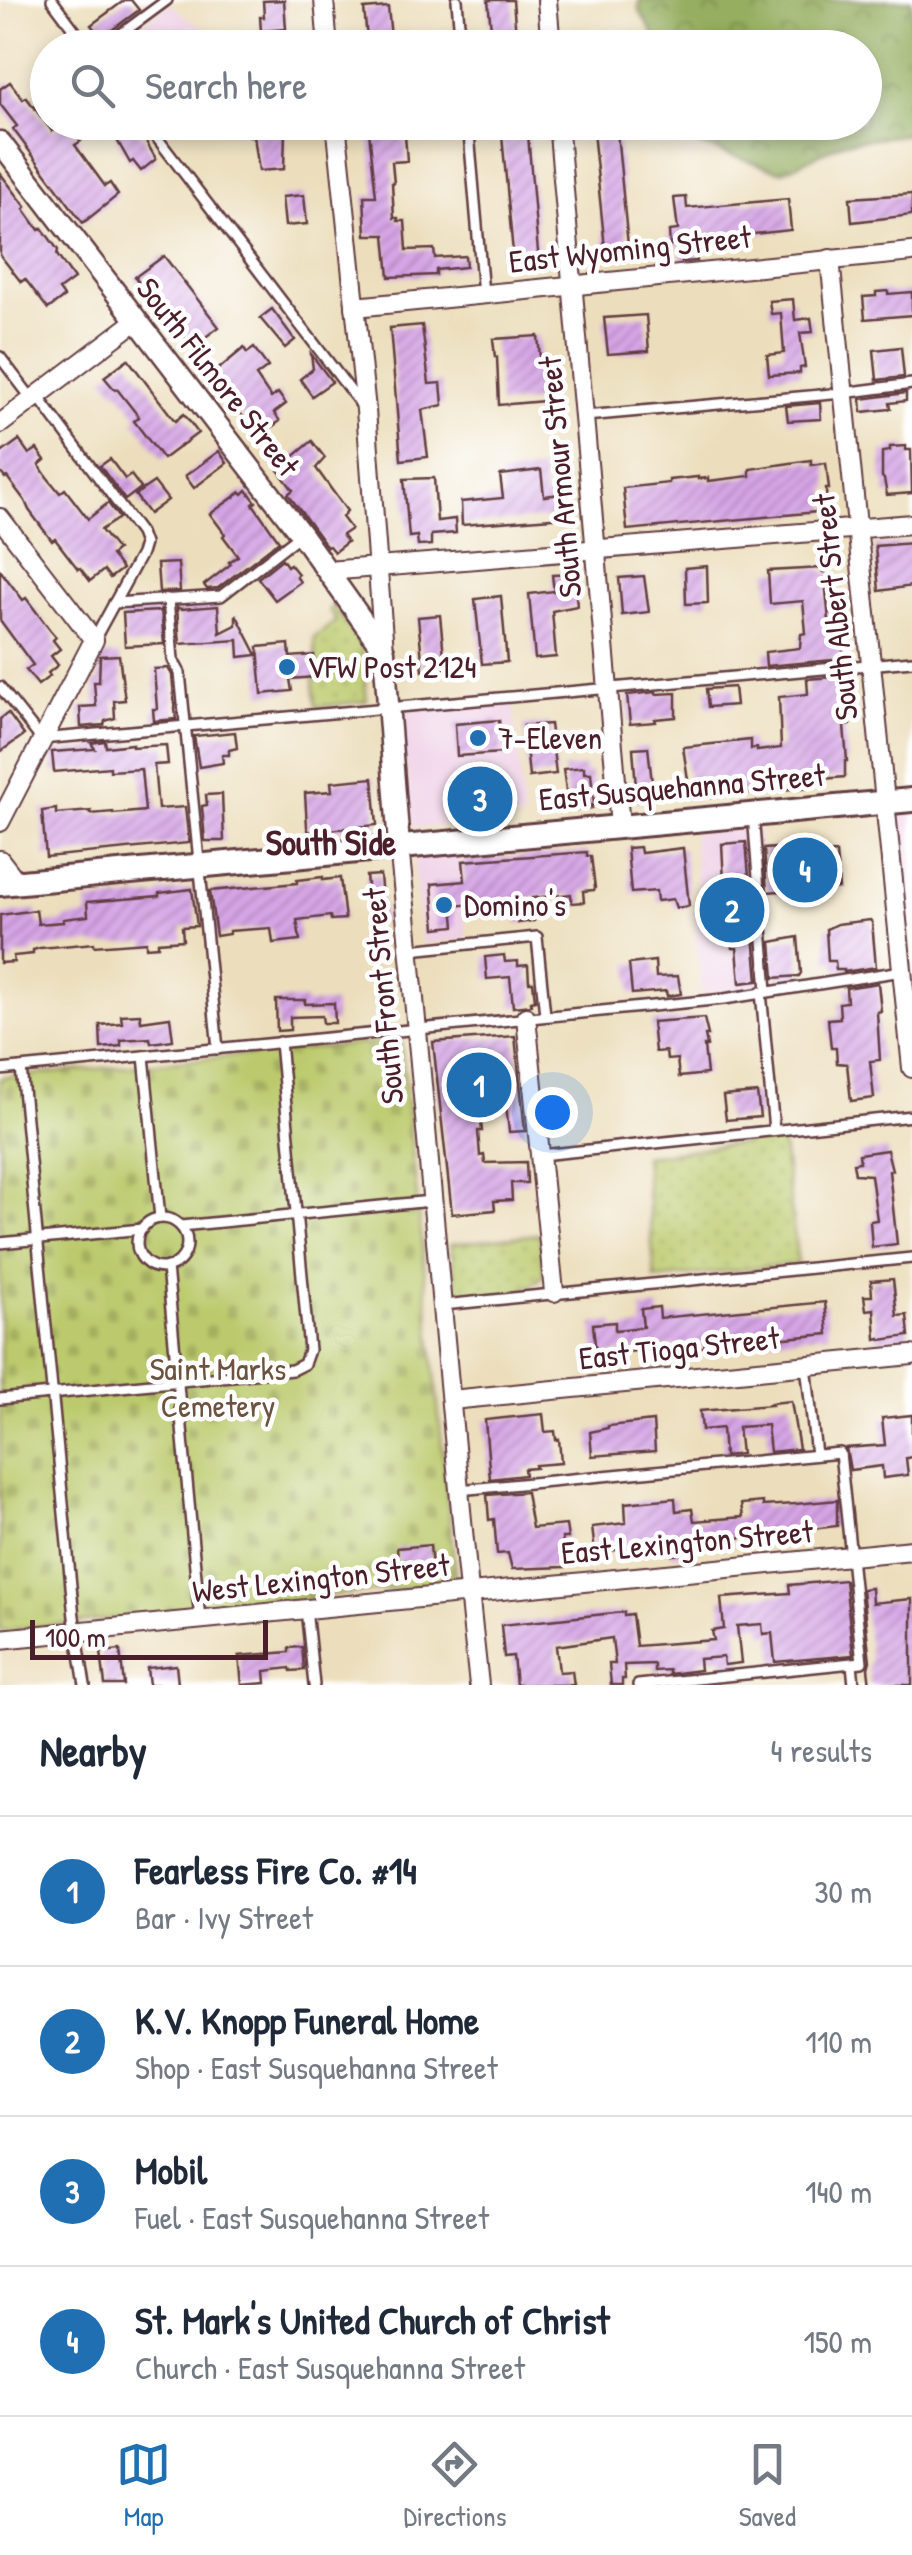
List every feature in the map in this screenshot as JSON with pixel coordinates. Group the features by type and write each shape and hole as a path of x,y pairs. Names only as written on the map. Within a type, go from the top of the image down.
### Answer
{"main road":[{"name":"East Susquehanna Street","path":"9,883 912,800"}],"street":[{"path":"324,0 326,30"},
{"path":"547,0 550,30"},
{"name":"South Front Street","path":"338,140 366,410 399,846 479,1685"},
{"name":"South Armour Street","path":"560,140 620,826"},
{"name":"South Filmore Street","path":"2,148 300,534 384,651"},
{"name":"East Wyoming Street","path":"355,306 912,252"},
{"name":"South Albert Street","path":"830,259 885,802 905,937 902,971 912,1068"},
{"path":"1,422 136,321"},
{"path":"0,518 94,640 0,822"},
{"path":"327,571 912,524"},
{"path":"0,860 9,883"},
{"path":"536,1016 541,1154 554,1292"},
{"name":"East Tioga Street","path":"451,1400 912,1355"},
{"name":"East Lexington Street","path":"468,1593 912,1550"},
{"name":"West Lexington Street","path":"0,1640 468,1593"}],"lane":[{"path":"52,0 74,30"},
{"path":"126,30 167,0"},
{"path":"457,0 460,30"},
{"path":"159,140 366,410"},
{"path":"470,140 483,294"},
{"path":"0,357 140,533 144,544 94,640"},
{"path":"585,416 843,394 912,384"},
{"path":"114,603 221,596 300,534"},
{"path":"168,599 173,660 180,673 218,1048"},
{"path":"0,687 41,739 912,661"},
{"path":"753,814 774,1130"},
{"path":"410,950 537,937 536,1016"},
{"path":"0,1070 724,999 902,971"},
{"path":"0,1399 292,1370 304,1364 308,1350 280,1042"},
{"path":"144,1056 160,1218"},
{"path":"21,1068 76,1633 86,1685"},
{"path":"541,1154 912,1116"},
{"path":"181,1226 432,1201"},
{"path":"160,1218 181,1226 187,1237 181,1260 166,1268 150,1265 137,1244 142,1229 160,1218"},
{"path":"0,1243 142,1229"},
{"path":"443,1305 912,1258"},
{"path":"166,1268 200,1620"},
{"path":"806,1365 816,1455"},
{"path":"459,1490 840,1453 862,1662 638,1685"},
{"path":"306,1609 314,1685"},
{"path":"852,1663 854,1685"}],"shaded area":[{"path":"170,4 203,30 134,30"},
{"path":"513,700 524,818 413,827 402,711"},
{"path":"912,812 912,930 905,931 894,814"},
{"path":"757,825 768,983 741,991 702,994 692,832"},
{"path":"460,853 467,939 422,944 416,859"}],"green space":[{"path":"639,0 912,0 912,134 882,138 882,30 651,30 639,10"},
{"path":"695,140 861,140 844,142 782,172 700,145"},
{"path":"333,605 361,644 367,701 316,707 314,638 336,621 329,610"},
{"name":"Saint Marks Cemetery","path":"401,1040 456,1583 0,1631 0,1078"},
{"path":"782,1138 798,1264 655,1279 644,1156"},
{"path":"540,1234 544,1273 537,1281 517,1292 457,1298 451,1244"}],"building":[{"path":"125,0 131,0 139,10 112,30 95,30 91,25"},
{"path":"284,0 286,29 261,30 263,1"},
{"path":"488,0 513,0 516,30 491,30"},
{"path":"388,7 390,30 366,30 364,9"},
{"path":"10,82 30,102 30,140 80,140 75,145 105,186 110,183 118,195 83,223 13,129 17,126 0,104 0,89"},
{"path":"117,140 145,140 156,159 141,171 133,161 130,163"},
{"path":"255,140 285,140 284,169 259,171"},
{"path":"370,140 405,140 407,161 392,162 392,183 394,218 405,221 407,250 434,249 435,258 465,256 466,267 436,270 436,275 389,277 385,235 366,235 364,196 376,196"},
{"path":"502,140 528,140 539,264 506,266 505,254 513,253"},
{"path":"594,140 618,140 629,256 606,258"},
{"path":"0,173 39,230 42,228 58,250 57,255 74,279 59,290 64,297 48,309 0,255"},
{"path":"912,194 912,215 852,222 850,198"},
{"path":"304,195 307,224 285,226 282,197"},
{"path":"686,197 687,208 788,199 791,230 695,240 697,261 682,262 681,245 670,246 669,231 678,230 674,198"},
{"path":"164,256 219,327 192,347 174,322 169,326 135,277"},
{"path":"888,291 912,292 912,315 865,319 863,297"},
{"path":"793,299 795,320 811,318 813,332 800,333 805,367 800,368 800,373 769,375 767,355 784,353 781,313 771,314 769,301"},
{"path":"272,309 295,340 285,348 260,318"},
{"path":"646,315 649,351 608,354 604,318"},
{"path":"422,325 429,384 441,383 443,405 422,410 428,457 401,460 390,328"},
{"path":"538,336 544,401 499,405 493,339"},
{"path":"901,347 904,377 877,380 874,350"},
{"path":"244,348 247,353 254,348 268,367 256,376 271,398 278,393 286,404 274,413 280,421 264,433 258,424 252,429 209,377"},
{"path":"311,354 332,382 312,396 300,379 313,369"},
{"path":"128,359 175,421 184,414 198,433 163,459 134,421 139,417 104,377"},
{"path":"906,393 906,401 890,403 891,409 862,412 861,399"},
{"path":"820,403 821,419 788,421 786,406"},
{"path":"19,440 29,454 37,449 45,460 39,465 47,477 60,493 65,489 88,519 108,503 119,518 101,530 117,550 111,555 122,569 110,578 104,570 90,581 55,539 52,541 0,472 0,454"},
{"path":"312,441 325,458 316,468 347,511 342,517 351,529 342,535 347,542 334,552 288,494 293,490 278,470"},
{"path":"906,446 906,450 911,450 912,493 887,495 882,452"},
{"path":"219,451 227,463 194,488 185,476"},
{"path":"110,459 125,479 131,475 141,488 125,500 100,466"},
{"path":"811,460 811,465 826,463 827,511 627,530 623,488 698,477 708,481 750,476 750,469"},
{"path":"541,470 544,496 562,494 564,517 462,525 461,502 503,498 500,475"},
{"path":"434,478 437,521 455,519 456,533 431,535 431,545 418,546 417,536 409,537 404,479"},
{"path":"154,482 168,500 149,514 135,495"},
{"path":"247,490 279,541 218,588 207,589 204,585 238,556 210,514"},
{"path":"912,543 912,586 879,591 875,546"},
{"path":"282,559 298,574 300,582 275,600 258,578"},
{"path":"178,563 180,591 159,592 157,564"},
{"path":"707,566 708,603 686,604 685,568"},
{"path":"822,568 823,572 830,572 832,589 826,590 830,631 841,630 844,659 766,666 765,652 800,648 801,634 806,633 803,601 770,604 768,571"},
{"path":"0,570 56,637 53,640 60,649 51,656 58,665 38,685 26,670 33,665 0,620"},
{"path":"574,574 577,606 552,611 556,657 535,659 529,594 554,591 552,575"},
{"path":"644,576 649,612 622,615 619,578"},
{"path":"501,596 507,662 482,664 475,599"},
{"path":"218,606 220,633 236,625 236,614 257,655 239,657 238,640 180,644 177,607"},
{"path":"161,608 164,644 125,646 123,613"},
{"path":"440,615 444,656 450,656 451,669 423,671 418,617"},
{"name":"VFW Post 2124","path":"289,644 290,657 314,655 316,677 290,679 292,691 262,694 258,647"},
{"path":"119,655 125,700 114,701 115,718 104,725 81,727 80,707 96,706 94,682 99,682 100,656"},
{"path":"168,668 176,719 154,721 154,669"},
{"path":"846,676 850,725 844,726 845,777 810,780 810,787 691,799 683,747 751,740 751,749 757,751 781,748 779,697 808,694 807,679"},
{"path":"734,687 736,705 708,707 706,689"},
{"path":"676,693 676,717 630,724 627,695"},
{"path":"8,713 24,735 0,752 0,719"},
{"name":"7-Eleven","path":"499,720 502,753 457,756 455,724"},
{"path":"550,724 556,774 529,777 524,726"},
{"path":"235,732 237,748 222,755 223,763 199,767 194,736"},
{"path":"105,741 106,747 166,745 168,764 154,765 158,809 185,807 189,843 46,857 42,811 145,811 141,769 110,771 110,767 54,772 52,752 95,749 91,743"},
{"path":"648,747 654,800 637,801 633,748"},
{"path":"584,767 584,773 591,773 594,805 569,811 563,769"},
{"path":"373,778 377,825 309,832 305,793 332,791 331,782"},
{"path":"222,794 224,841 205,841 202,806 207,805 206,795"},
{"path":"746,842 758,981 740,983 730,920 726,921 726,916 712,917 711,904 725,902 722,844"},
{"path":"801,846 802,855 836,853 839,888 767,892 764,849"},
{"path":"640,847 641,853 683,848 689,906 676,908 673,899 657,901 656,891 631,893 627,848"},
{"path":"587,852 591,856 595,888 583,891 584,902 572,903 571,894 532,898 534,921 518,923 516,907 492,909 491,902 453,906 455,926 436,928 432,884 465,881 463,861"},
{"path":"380,875 384,922 371,923 366,876"},
{"path":"340,878 345,919 331,920 330,916 297,920 300,940 273,943 271,928 229,931 216,936 210,891"},
{"path":"192,889 197,926 182,927 183,940 146,947 146,942 40,948 33,950 33,954 13,956 14,962 0,963 0,915 36,910 38,924 63,922 88,916 87,902"},
{"path":"870,920 876,967 836,970 835,961 828,961 826,929"},
{"path":"798,937 801,973 774,978 771,942"},
{"path":"504,955 505,962 528,965 535,1000 531,1005 513,1007 510,977 487,979 485,957"},
{"path":"655,961 656,977 678,976 681,994 632,994 629,964"},
{"path":"878,983 880,1060 870,1061 874,1098 851,1101 847,1064 837,1063 828,1019 840,1018 839,1003 847,1002 846,988"},
{"path":"276,1000 334,1003 335,1023 323,1023 322,1016 290,1017 290,1030 277,1031"},
{"path":"140,1014 141,1021 170,1017 173,1040 121,1040 121,1046 101,1048 100,1025 122,1023 121,1015"},
{"path":"704,1018 708,1035 704,1046 707,1074 679,1077 677,1059 667,1060 666,1051 655,1052 652,1022"},
{"path":"515,1036 525,1131 509,1132 506,1104 479,1106 480,1156 484,1155 485,1163 526,1162 527,1183 511,1183 512,1200 494,1201 495,1210 452,1214 433,1042"},
{"path":"757,1093 760,1117 726,1120 723,1096"},
{"path":"887,1150 897,1244 872,1247 870,1221 877,1220 871,1175 855,1174 853,1163 860,1162 859,1154"},
{"path":"893,1279 897,1316 907,1315 909,1336 876,1339 874,1309 866,1310 864,1296 872,1296 871,1281"},
{"path":"825,1302 828,1334 754,1341 753,1336 705,1341 704,1347 683,1345 596,1356 593,1324 615,1322 615,1330 643,1327 641,1309 659,1307 660,1318"},
{"path":"791,1401 799,1449 770,1452 767,1425 738,1427 741,1454 724,1456 722,1428 702,1430 700,1411"},
{"path":"543,1414 545,1432 555,1431 556,1440 559,1439 561,1463 535,1465 536,1468 524,1469 525,1475 490,1479 485,1420"},
{"path":"912,1415 912,1457 906,1458 908,1475 883,1478 882,1466 850,1470 846,1448 885,1445 882,1418"},
{"path":"653,1421 655,1451 592,1456 590,1432"},
{"path":"526,1492 532,1528 566,1525 568,1538 562,1538 565,1567 512,1569 508,1553 497,1554 487,1495"},
{"path":"675,1498 676,1511 692,1509 694,1521 743,1517 741,1504 837,1500 837,1526 728,1539 726,1543 695,1547 695,1552 672,1555 669,1545 595,1552 592,1527 626,1523 625,1503"},
{"path":"430,1545 432,1568 399,1571 397,1548"},
{"path":"845,1580 853,1655 775,1662 772,1633 763,1634 762,1624 737,1626 741,1663 724,1665 723,1657 699,1659 700,1670 669,1674 669,1670 654,1671 654,1664 624,1665 622,1685 611,1685 609,1664 615,1664 612,1638 556,1646 559,1672 572,1671 574,1685 516,1685 513,1656 504,1657 501,1625 624,1612 624,1616 632,1615 636,1646 714,1640 712,1631 724,1629 721,1598 790,1593 789,1585"},
{"path":"871,1588 872,1603 912,1599 912,1685 870,1685 862,1589"},
{"path":"302,1647 304,1670 265,1671 266,1683 242,1685 239,1656 289,1652 289,1648"},
{"path":"120,1650 124,1685 105,1685 101,1652"},
{"path":"176,1665 178,1684 149,1685 147,1668"}],"place":[{"name":"VFW Post 2124","path":"287,667"},
{"name":"7-Eleven","path":"478,738"},
{"name":"Mobil","path":"480,799"},
{"name":"St. Mark's United Church of Christ","path":"805,870"},
{"name":"Domino's","path":"444,905"},
{"name":"K.V. Knopp Funeral Home","path":"732,910"},
{"name":"Fearless Fire Co. #14","path":"479,1085"}],"district":[{"name":"South Side","path":"331,843"}]}
